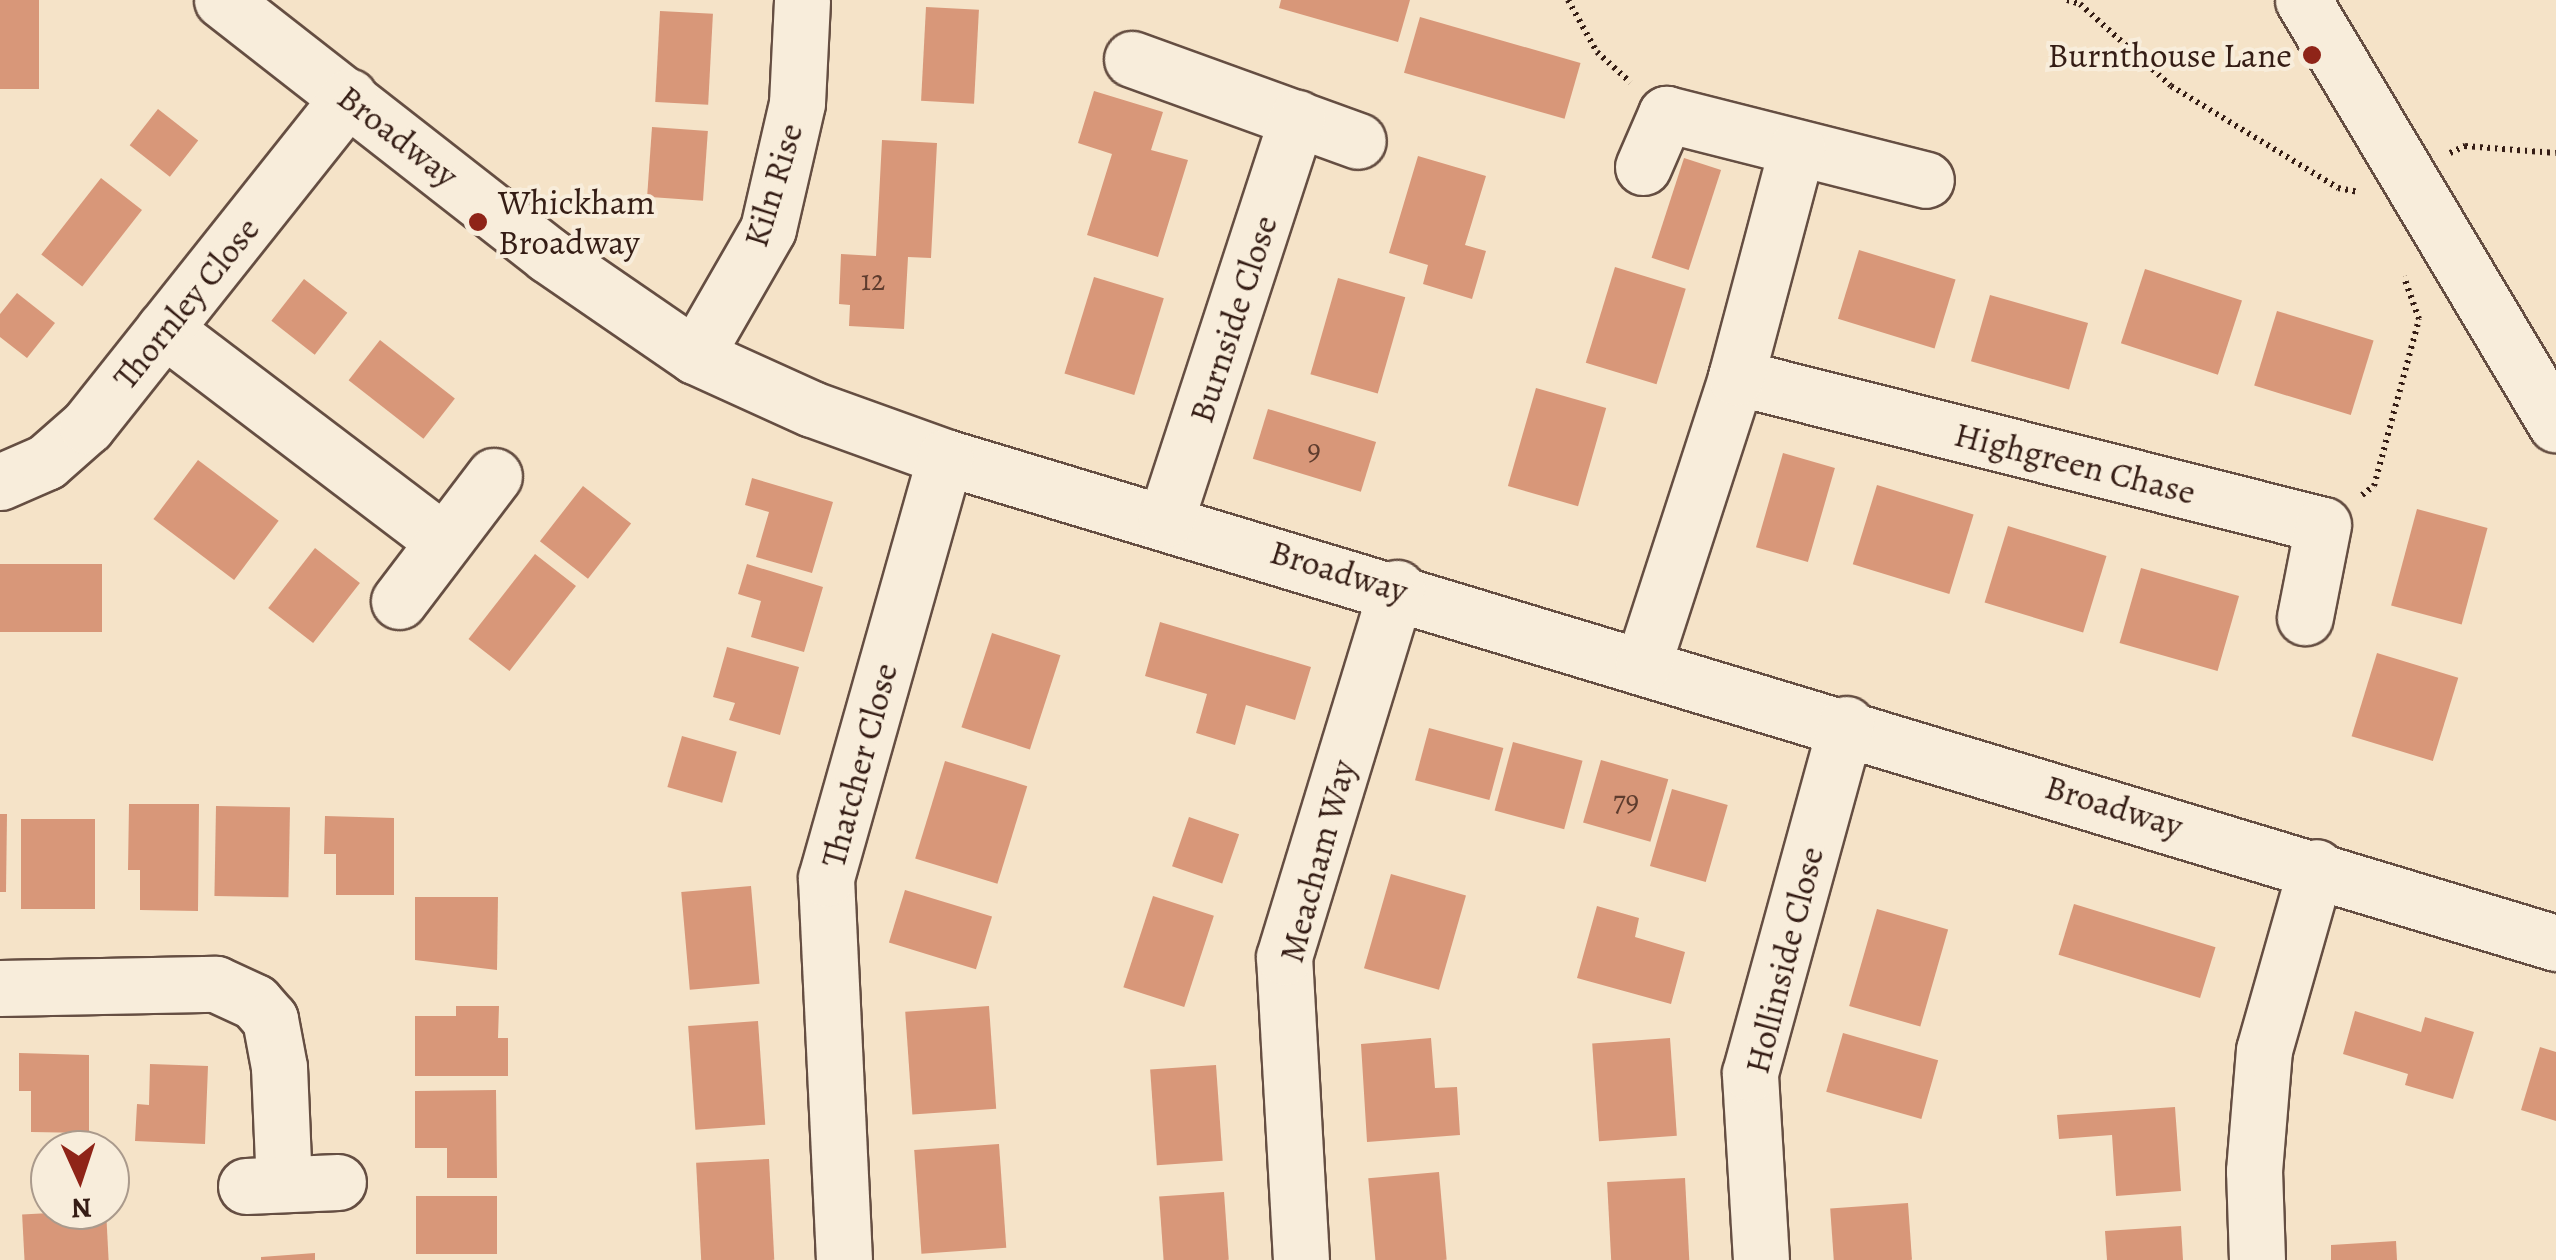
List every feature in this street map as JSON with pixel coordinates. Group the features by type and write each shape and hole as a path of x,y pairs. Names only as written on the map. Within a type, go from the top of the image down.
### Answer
{"street":[{"name":"Broadway","path":"222,0 548,255 695,356 812,409 944,457 1397,588 2316,867 2553,930"},
{"name":"Kiln Rise","path":"695,356 768,228 797,103 802,0"},
{"path":"2304,0 2556,424"},
{"path":"1132,59 1358,141"},
{"name":"Thornley Close","path":"0,482 46,462 87,426 349,97"},
{"path":"1643,167 1666,114 1926,180"},
{"name":"Burnside Close","path":"1166,520 1297,118"},
{"path":"1643,664 1736,378 1798,148"},
{"path":"164,330 444,542"},
{"name":"Highgreen Chase","path":"1736,378 2322,525"},
{"name":"Thatcher Close","path":"844,1260 826,878 944,457"},
{"path":"399,601 494,476"},
{"path":"2306,617 2322,525"},
{"name":"Meacham Way","path":"1301,1260 1284,957 1397,588"},
{"name":"Hollinside Close","path":"1762,1260 1750,1072 1846,724"},
{"path":"2257,1260 2254,1171 2264,1050 2316,867"},
{"path":"0,988 216,984 255,1002 270,1019 279,1067 264,1185 338,1182"}],"path":[{"path":"1568,0 1597,52 1666,114"},
{"path":"2067,0 2080,4 2172,86 2338,188 2376,195 2406,174 2465,146 2556,153"},
{"path":"2322,525 2374,486 2419,318 2400,266"}],"building":[{"path":"0,0 39,0 39,89 0,89"},
{"path":"1281,0 1410,0 1398,42 1279,8"},
{"path":"926,7 979,10 974,104 921,101"},
{"path":"660,11 713,14 708,105 655,102"},
{"path":"1420,17 1581,63 1565,119 1404,73"},
{"path":"1094,91 1163,112 1151,150 1188,160 1158,257 1087,235 1112,154 1078,143"},
{"path":"158,109 198,140 170,177 130,145"},
{"path":"652,127 708,131 703,201 647,197"},
{"path":"882,140 937,143 931,258 908,257 904,329 849,326 850,305 839,304 841,254 876,256"},
{"path":"1418,156 1486,176 1465,245 1486,251 1472,299 1423,284 1428,265 1389,253"},
{"path":"1684,158 1721,170 1689,270 1652,258"},
{"path":"101,178 142,210 82,286 41,254"},
{"path":"1859,250 1956,280 1935,348 1838,319"},
{"path":"1615,267 1686,289 1657,384 1586,363"},
{"path":"2145,269 2242,301 2218,375 2121,343"},
{"path":"1094,277 1164,298 1134,395 1064,374"},
{"path":"1338,278 1405,297 1378,393 1310,374"},
{"path":"304,279 347,313 315,355 271,321"},
{"path":"17,293 55,323 27,358 0,337 0,314"},
{"path":"1990,295 2088,323 2069,389 1971,361"},
{"path":"2277,311 2374,341 2351,415 2254,386"},
{"path":"380,340 455,398 423,439 349,380"},
{"path":"1536,388 1606,408 1578,506 1508,486"},
{"path":"1268,409 1376,442 1361,492 1253,459"},
{"path":"1783,453 1835,468 1808,562 1756,547"},
{"path":"198,460 279,521 234,580 153,519"},
{"path":"752,478 833,502 812,573 756,557 769,512 745,505"},
{"path":"1877,485 1974,515 1949,594 1853,564"},
{"path":"583,486 631,524 588,579 540,541"},
{"path":"2417,509 2488,528 2462,624 2391,606"},
{"path":"2008,526 2106,556 2083,633 1985,603"},
{"path":"315,548 360,583 313,643 268,608"},
{"path":"535,554 576,586 509,671 469,639"},
{"path":"0,564 102,564 102,632 0,632"},
{"path":"747,564 823,587 804,652 751,637 761,601 738,594"},
{"path":"2141,568 2239,596 2218,671 2120,643"},
{"path":"1160,622 1311,667 1295,720 1246,705 1235,745 1196,733 1207,694 1145,676"},
{"path":"992,633 1060,655 1030,749 961,727"},
{"path":"727,647 799,667 780,735 729,720 735,703 713,697"},
{"path":"2377,653 2458,678 2433,761 2352,736"},
{"path":"1429,728 1503,748 1489,800 1415,780"},
{"path":"682,736 737,752 722,803 667,787"},
{"path":"1513,742 1583,761 1564,829 1495,811"},
{"path":"1601,760 1668,779 1650,842 1583,822"},
{"path":"945,761 1027,786 997,884 915,859"},
{"path":"1672,789 1728,805 1706,882 1650,866"},
{"path":"129,804 199,804 198,911 140,910 140,870 128,870"},
{"path":"216,806 290,807 288,897 214,896"},
{"path":"0,814 7,814 6,892 0,892"},
{"path":"325,816 394,818 394,895 336,895 336,854 324,854"},
{"path":"1189,817 1239,834 1222,883 1172,866"},
{"path":"21,819 95,819 95,909 21,909"},
{"path":"1391,874 1466,895 1439,990 1364,968"},
{"path":"751,886 760,984 690,990 681,892"},
{"path":"905,890 992,917 976,969 889,943"},
{"path":"1153,896 1214,916 1184,1007 1123,987"},
{"path":"415,897 498,897 497,970 415,960"},
{"path":"2074,904 2216,947 2200,998 2059,955"},
{"path":"1597,906 1639,918 1635,937 1685,952 1671,1004 1577,978"},
{"path":"1877,909 1948,929 1920,1026 1849,1006"},
{"path":"456,1006 499,1006 498,1038 508,1038 508,1076 415,1076 415,1016 456,1016"},
{"path":"989,1006 996,1109 912,1115 905,1012"},
{"path":"2355,1011 2421,1032 2425,1017 2474,1032 2453,1099 2405,1085 2408,1074 2343,1054"},
{"path":"758,1021 765,1125 695,1130 688,1026"},
{"path":"1843,1033 1938,1060 1921,1119 1826,1092"},
{"path":"1431,1038 1435,1088 1457,1087 1460,1135 1367,1142 1361,1044"},
{"path":"1670,1038 1677,1136 1599,1141 1592,1043"},
{"path":"2540,1047 2556,1052 2556,1121 2521,1110"},
{"path":"19,1053 89,1055 89,1130 31,1130 31,1091 19,1091"},
{"path":"150,1064 208,1066 205,1144 135,1141 137,1104 149,1105"},
{"path":"1216,1065 1223,1161 1157,1165 1150,1070"},
{"path":"496,1090 497,1178 447,1178 447,1148 415,1148 415,1091"},
{"path":"2175,1107 2181,1191 2116,1196 2112,1135 2059,1139 2057,1115"},
{"path":"999,1144 1006,1248 921,1254 914,1150"},
{"path":"769,1159 774,1260 701,1260 696,1163"},
{"path":"1439,1172 1447,1260 1375,1260 1368,1178"},
{"path":"1685,1178 1689,1260 1611,1260 1607,1182"},
{"path":"1224,1192 1229,1260 1164,1260 1159,1197"},
{"path":"416,1196 497,1196 497,1254 416,1254"},
{"path":"1908,1203 1912,1260 1834,1260 1830,1208"},
{"path":"22,1214 30,1214 30,1230 107,1230 109,1260 25,1260"},
{"path":"2181,1226 2183,1260 2107,1260 2105,1231"},
{"path":"2396,1241 2397,1260 2331,1260 2331,1245"},
{"path":"315,1253 315,1260 261,1260 261,1257"}],"place":[{"name":"Burnthouse Lane","path":"2312,55"},
{"name":"Whickham Broadway","path":"478,222"}]}
